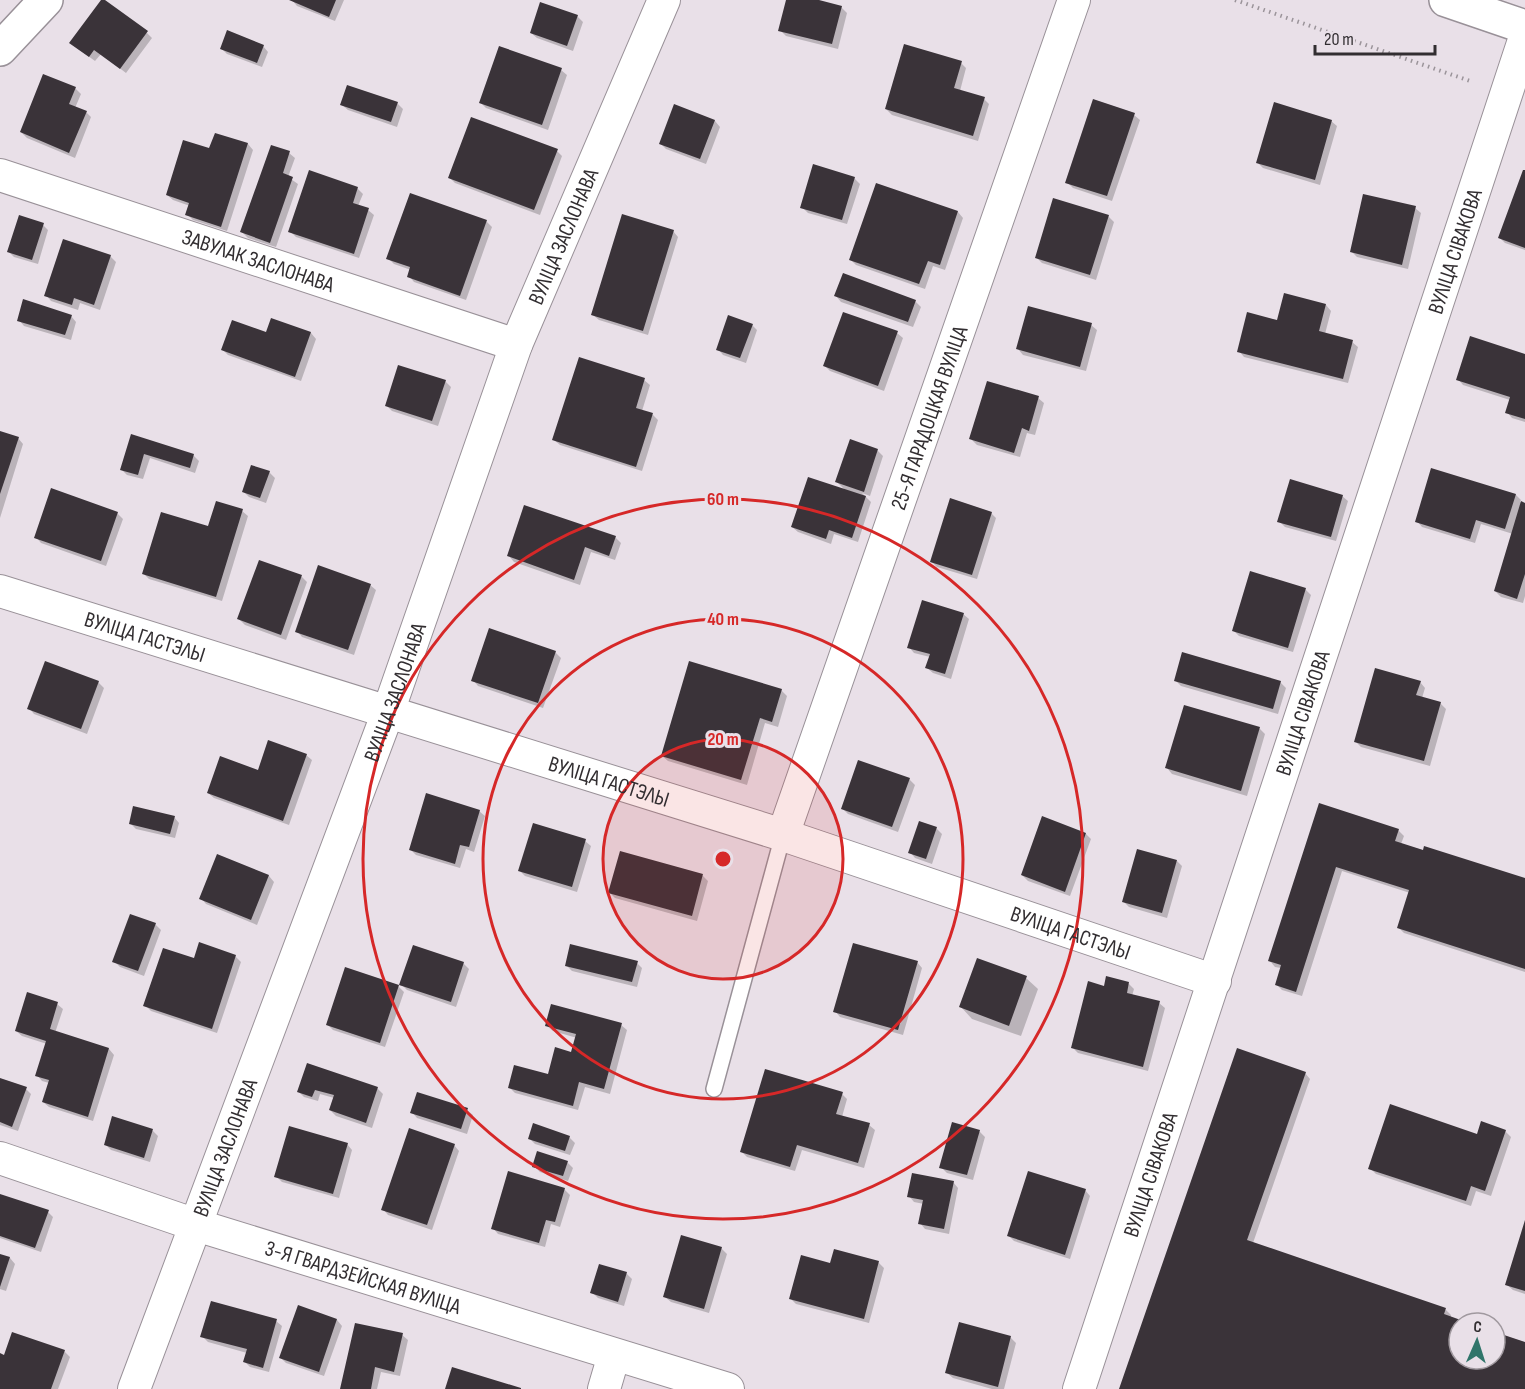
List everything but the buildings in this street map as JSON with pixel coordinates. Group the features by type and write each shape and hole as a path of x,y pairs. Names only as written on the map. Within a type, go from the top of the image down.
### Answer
{"main road":[{"path":"0,49 46,0"},
{"path":"1446,0 1525,27"}],"street":[{"name":"ВУЛІЦА ЗАСЛОНАВА","path":"134,1389 388,712 516,345 664,0"},
{"name":"25-Я ГАРАДОЦКАЯ ВУЛІЦА","path":"783,835 1074,0"},
{"name":"ВУЛІЦА СІВАКОВА","path":"1079,1389 1525,37"},
{"name":"ЗАВУЛАК ЗАСЛОНАВА","path":"0,175 516,345"},
{"name":"ВУЛІЦА ГАСТЭЛЫ","path":"0,591 783,835 1215,981"},
{"name":"3-Я ГВАРДЗЕЙСКАЯ ВУЛІЦА","path":"0,1158 196,1225 728,1389"},
{"path":"604,1389 614,1355"}],"lane":[{"path":"714,1089 783,835"}],"path":[{"path":"1235,0 1505,93"}]}
